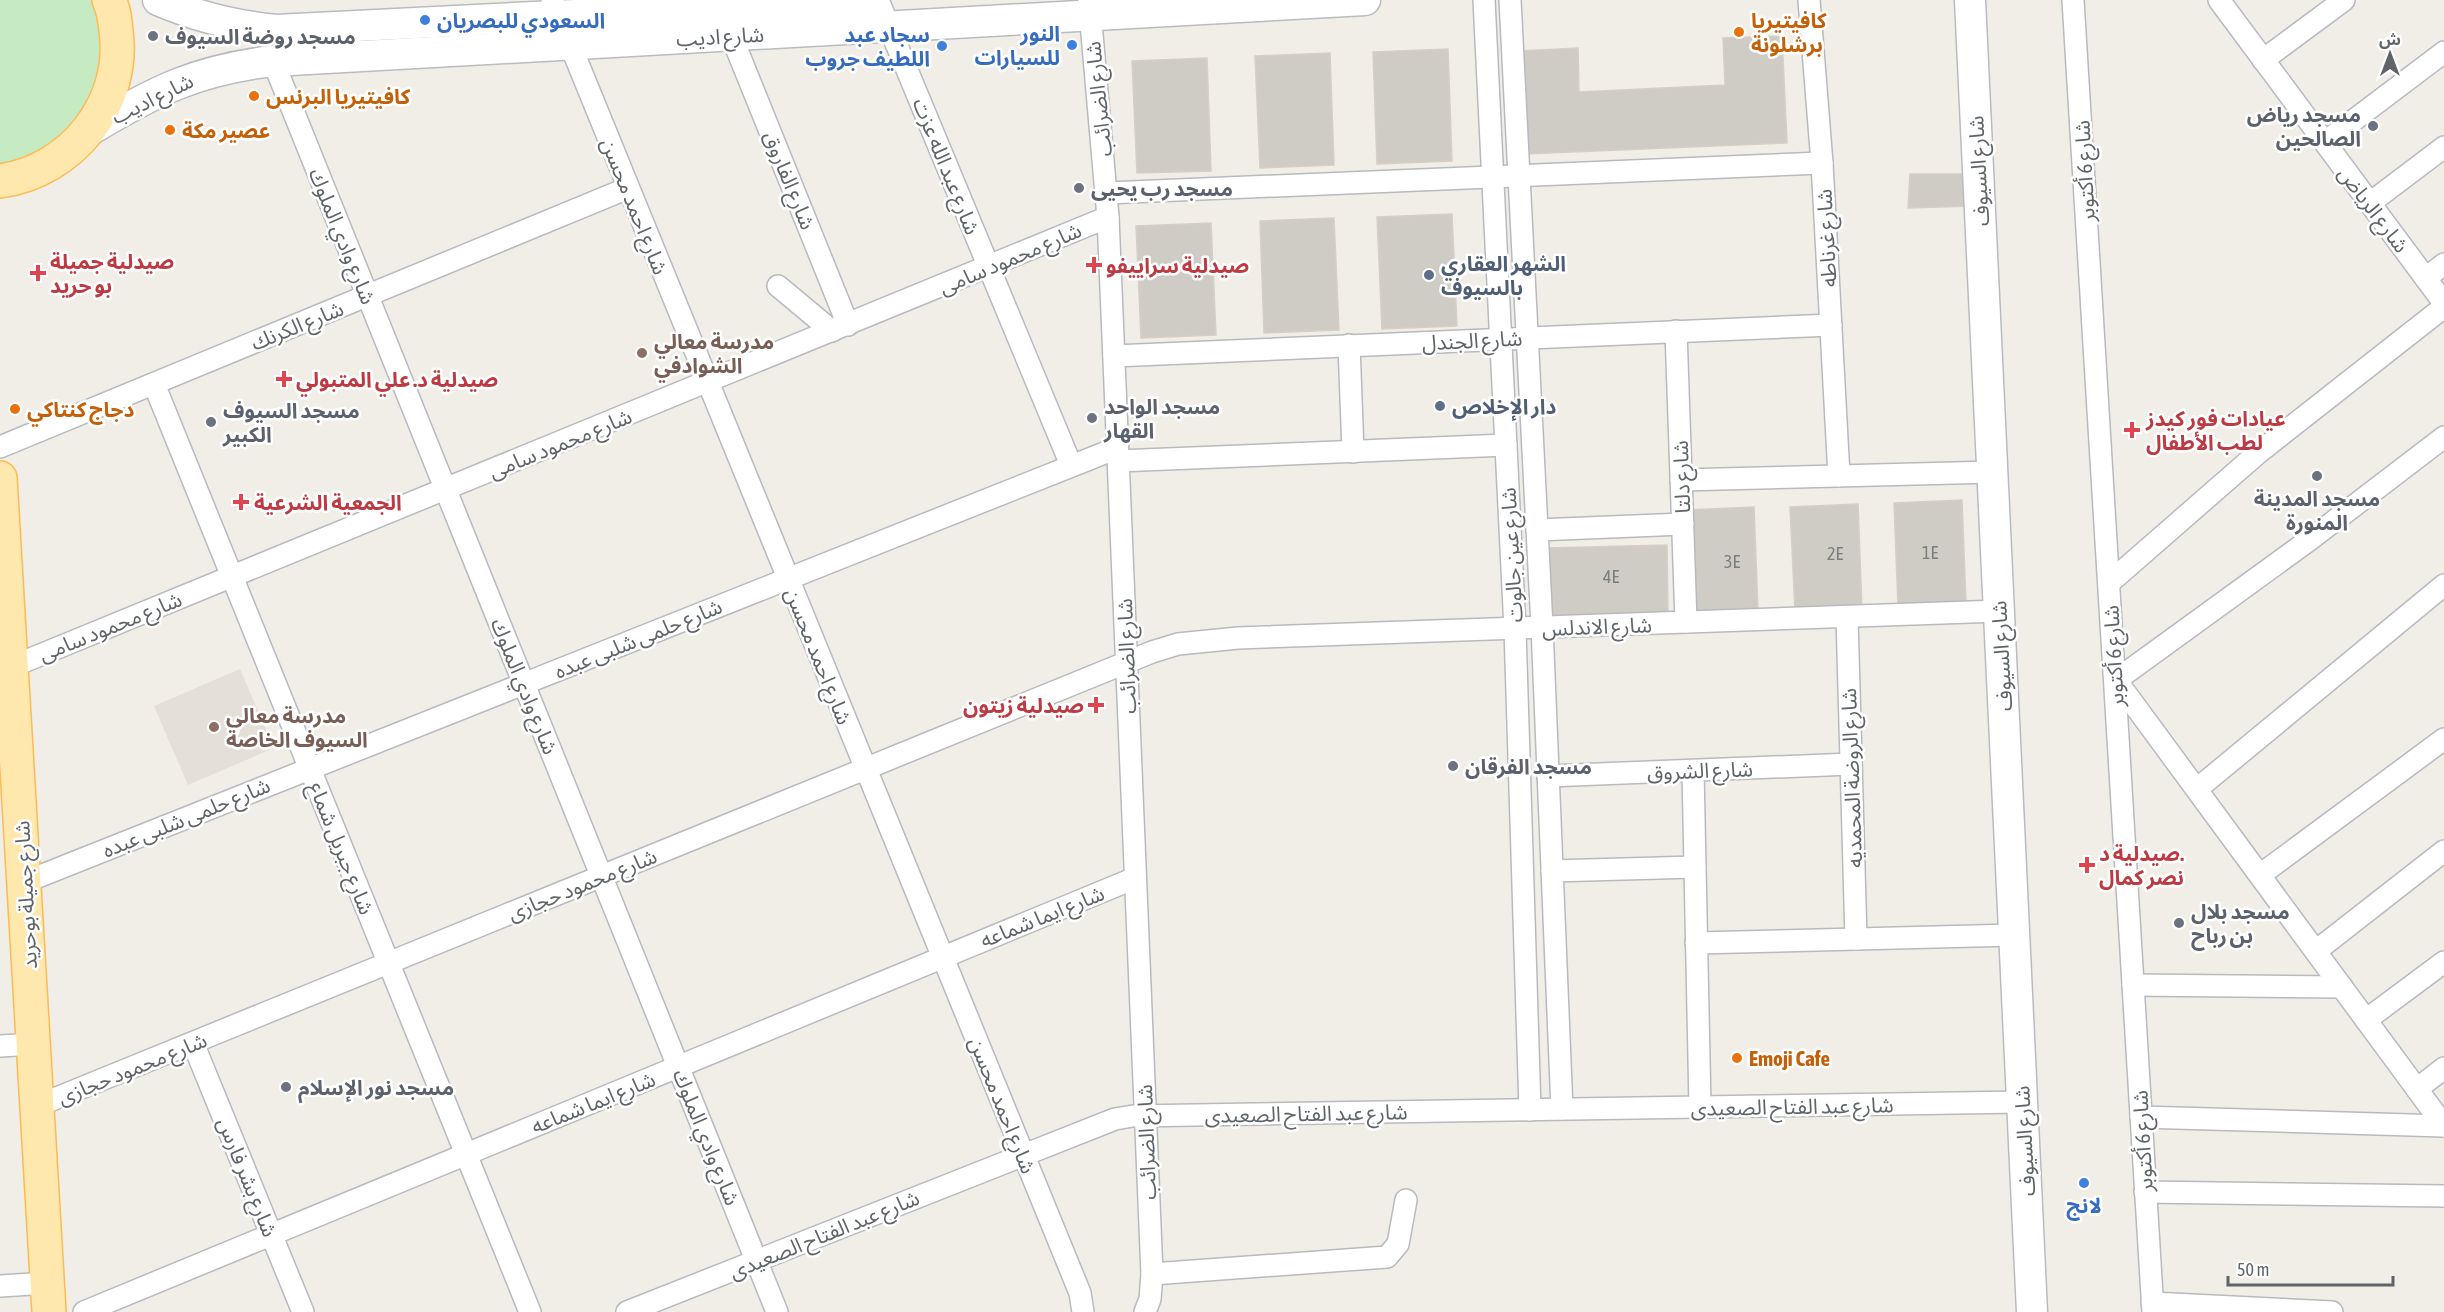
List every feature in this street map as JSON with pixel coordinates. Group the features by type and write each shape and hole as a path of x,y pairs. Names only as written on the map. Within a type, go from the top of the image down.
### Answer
{"main road":[{"path":"0,181 15,179 43,168 69,152 90,130 111,92 119,50 113,7 109,0"},
{"name":"شارع اديب","path":"158,0 245,27 276,30 555,8 873,0"},
{"name":"شارع اديب","path":"90,130 144,98 174,84 241,65 273,61 731,36 884,13 1365,0"},
{"name":"شارع السيوف","path":"1970,0 2032,1312"},
{"name":"شارع جميلة بوحريد","path":"0,478 11,667 10,795 25,882 49,1298"}],"street":[{"name":"شارع عين جالوت","path":"1484,0 1515,629 1530,1110"},
{"name":"شارع عين جالوت","path":"1510,0 1542,627 1563,1109"},
{"name":"شارع غرناطه","path":"1809,0 1822,162 1839,476"},
{"name":"شارع 6 أكتوبر","path":"2073,0 2153,1307"},
{"name":"شارع الرياض","path":"2219,0 2444,303"},
{"path":"2263,60 2344,0"},
{"name":"شارع احمد محسن","path":"555,8 1080,1293 1083,1312"},
{"name":"شارع الضرائب","path":"1090,8 1107,193 1114,356 1152,1274 1150,1299 1145,1312"},
{"name":"شارع عبد الله عزت","path":"884,13 1071,465"},
{"name":"شارع الفاروق","path":"731,36 840,328"},
{"path":"2325,142 2444,52"},
{"name":"شارع وادي الملوك","path":"273,61 777,1312"},
{"path":"2370,203 2444,147"},
{"path":"1107,193 1822,162"},
{"name":"شارع الكرنك","path":"0,447 628,188"},
{"name":"شارع محمود سامى","path":"11,667 989,267 1108,216"},
{"path":"2426,278 2444,264"},
{"path":"778,286 840,328"},
{"path":"2109,583 2258,453 2444,307"},
{"name":"شارع الجندل","path":"1114,356 1831,325"},
{"name":"شارع دلتا","path":"1676,332 1686,622"},
{"path":"1349,345 1353,452"},
{"name":"شارع جبريل شماع","path":"154,384 530,1312"},
{"path":"2444,437 2312,538 2116,681 2444,1126"},
{"name":"شارع حلمى شلبى عبده","path":"25,882 1071,465 1118,454 1353,452 1506,445"},
{"path":"1681,480 1993,472"},
{"path":"1537,530 1683,524"},
{"path":"2197,789 2444,585"},
{"name":"شارع الاندلس","path":"1126,662 1178,644 1202,641 1999,611"},
{"name":"شارع الروضة المحمديه","path":"1847,616 1856,939"},
{"name":"شارع محمود حجازى","path":"38,1106 1126,662"},
{"path":"2260,875 2444,739"},
{"name":"شارع الشروق","path":"1548,776 1851,764"},
{"path":"1693,771 1700,1107"},
{"path":"2316,951 2444,851"},
{"path":"1552,871 1695,867"},
{"name":"شارع ايما شماعه","path":"84,1312 1135,878"},
{"path":"1696,943 2014,935"},
{"path":"2366,1020 2444,962"},
{"path":"2133,985 2342,987"},
{"name":"شارع بشر فارس","path":"193,1043 303,1312"},
{"path":"0,1046 34,1044"},
{"path":"2417,1089 2444,1068"},
{"name":"شارع عبد الفتاح الصعيدى","path":"627,1312 1115,1119 1145,1115 2022,1102"},
{"path":"2141,1117 2444,1126"},
{"path":"2145,1192 2444,1196"},
{"path":"1152,1274 1388,1257 1398,1244 1406,1200"},
{"path":"0,1286 49,1298"},
{"path":"2153,1307 2332,1312"}],"shaded area":[{"name":"مدرسة معالي السيوف الخاصة","path":"240,669 274,748 188,785 154,706"}],"green space":[{"path":"0,0 92,0 100,22 103,41 102,61 97,80 79,117 66,133 36,156 0,167"}],"building":[{"path":"1782,36 1787,143 1522,154 1518,51 1578,48 1579,92 1725,85 1723,38"},
{"path":"1448,49 1452,161 1377,164 1373,52"},
{"path":"1330,53 1334,165 1260,168 1255,56"},
{"path":"1207,58 1211,171 1137,173 1132,61"},
{"path":"1910,174 1970,174 1973,206 1908,208"},
{"path":"1452,214 1457,326 1382,329 1377,217"},
{"path":"1334,218 1339,330 1264,333 1260,221"},
{"path":"1211,223 1216,335 1141,338 1136,226"},
{"path":"1962,500 1966,604 1898,607 1894,503"},
{"path":"1858,504 1862,609 1795,611 1790,507"},
{"path":"1754,507 1758,611 1690,614 1686,510"},
{"path":"1667,545 1668,613 1547,616 1546,548"}],"place":[{"name":"السعودي للبصريان","path":"425,20"},
{"name":"كافيتيريا برشلونة","path":"1739,32"},
{"name":"مسجد روضة السيوف","path":"153,36"},
{"name":"النور للسيارات","path":"1072,45"},
{"name":"سجاد عبد اللطيف جروب","path":"942,46"},
{"name":"كافيتيريا البرنس","path":"254,96"},
{"name":"مسجد رياض الصالحين","path":"2373,126"},
{"name":"عصير مكة","path":"170,130"},
{"name":"مسجد رب يحيى","path":"1079,188"},
{"name":"صيدلية سراييفو","path":"1094,265"},
{"name":"صيدلية جميلة بو حريد","path":"38,273"},
{"name":"الشهر العقاري بالسيوف","path":"1429,275"},
{"name":"مدرسة معالي الشوادفي","path":"642,353"},
{"name":"صيدلية د. علي المتبولي","path":"284,379"},
{"name":"دار الإخلاص","path":"1440,406"},
{"name":"دجاج كنتاكي","path":"15,409"},
{"name":"مسجد الواحد القهار","path":"1092,418"},
{"name":"مسجد السيوف الكبير","path":"211,422"},
{"name":"عيادات فور كيدز لطب الأطفال","path":"2132,430"},
{"name":"مسجد المدينة المنورة","path":"2317,476"},
{"name":"الجمعية الشرعية","path":"241,502"},
{"name":"صيدلية زيتون","path":"1096,705"},
{"name":"مدرسة معالي السيوف الخاصة","path":"214,727"},
{"name":"مسجد الفرقان","path":"1453,766"},
{"name":"صيدلية د. نصر كمال","path":"2087,865"},
{"name":"مسجد بلال بن رباح","path":"2179,923"},
{"name":"Emoji Cafe","path":"1737,1058"},
{"name":"مسجد نور الإسلام","path":"286,1087"},
{"name":"لانج","path":"2084,1183"}]}
